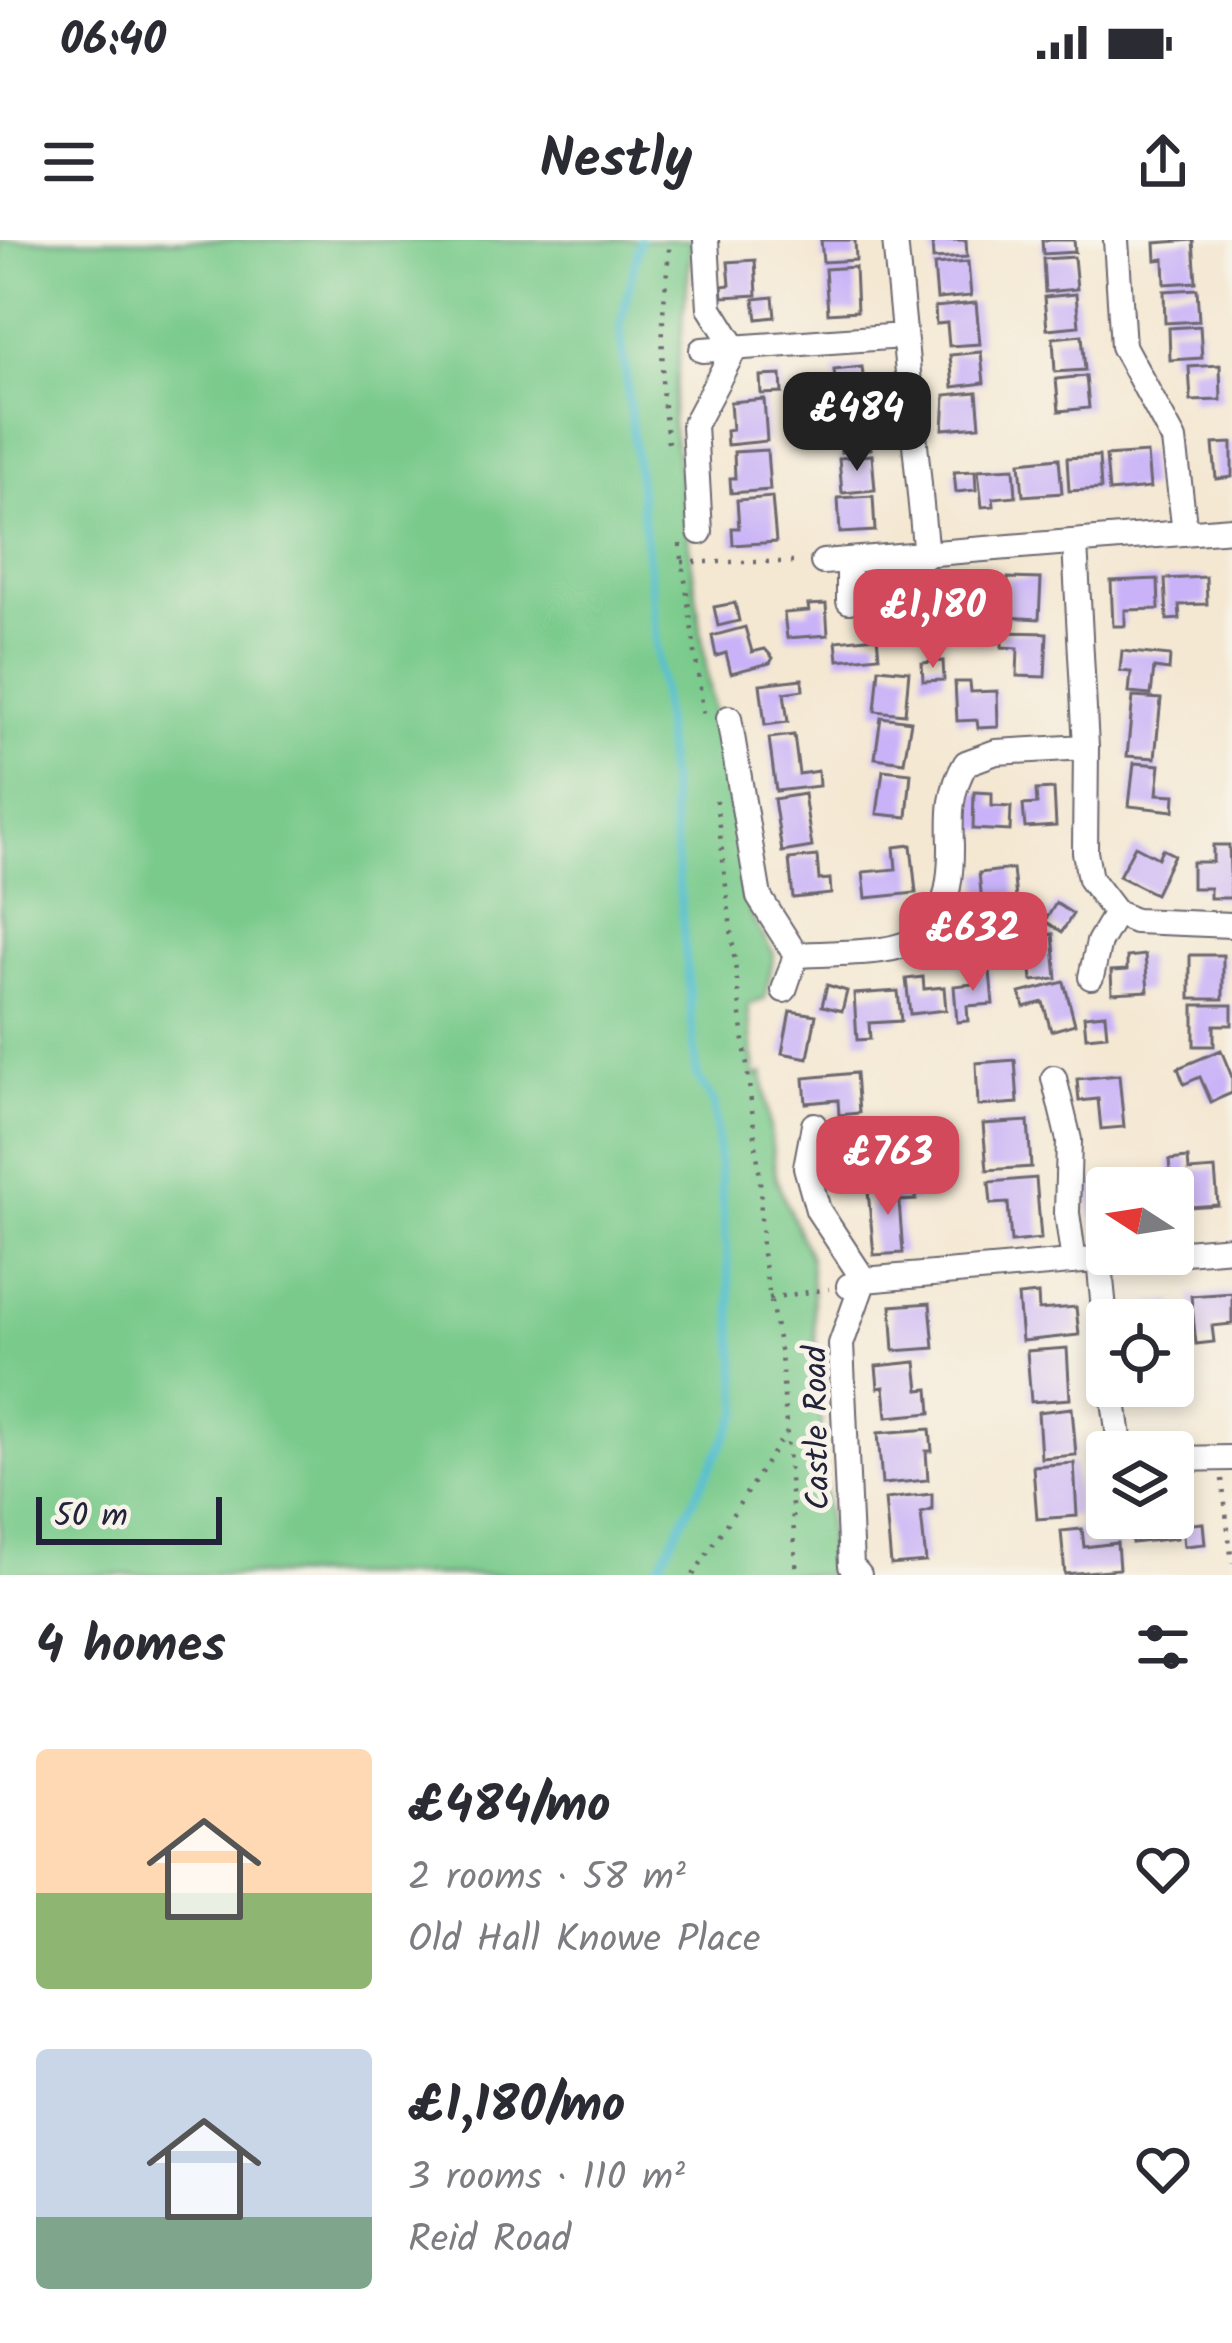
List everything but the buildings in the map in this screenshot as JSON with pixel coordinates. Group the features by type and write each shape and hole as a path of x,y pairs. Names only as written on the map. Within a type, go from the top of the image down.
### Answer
{"street":[{"path":"706,240 710,308 735,348"},
{"path":"895,240 926,556"},
{"path":"1116,240 1123,346 1174,440 1185,532"},
{"path":"702,350 903,336"},
{"path":"690,536 694,424 735,348"},
{"path":"849,601 836,562 1232,529"},
{"path":"1075,544 1086,747 1085,852 1090,879 1116,913 1135,921 1232,925"},
{"path":"717,719 759,897 796,955"},
{"path":"796,955 903,949 922,937 946,896 951,869 950,801 965,763 996,752 1086,747"},
{"path":"1091,977 1099,942 1116,913"},
{"path":"784,990 796,955"},
{"path":"1054,1078 1069,1140 1066,1213 1086,1259"},
{"path":"814,1125 806,1167 818,1210 855,1284 1086,1261"},
{"path":"1194,1251 1232,1248"},
{"name":"Castle Road","path":"855,1284 841,1344 851,1566 859,1575"},
{"path":"1194,1458 1226,1457"}],"path":[{"path":"670,240 662,370 670,454"},
{"path":"690,536 682,562 717,719"},
{"path":"682,562 836,562"},
{"path":"714,787 760,1179 762,1254 781,1355 797,1575"},
{"path":"769,1298 855,1284"},
{"path":"693,1575 786,1432"},
{"path":"1226,1457 1232,1563"}],"green space":[{"path":"0,240 692,240 672,422 709,688 751,917 774,954 765,999 748,1005 755,1076 763,1073 776,1179 810,1258 831,1575 0,1575"}],"waterway":[{"path":"640,240 620,327 650,577 697,1076 714,1103 740,1411 654,1575"}]}
